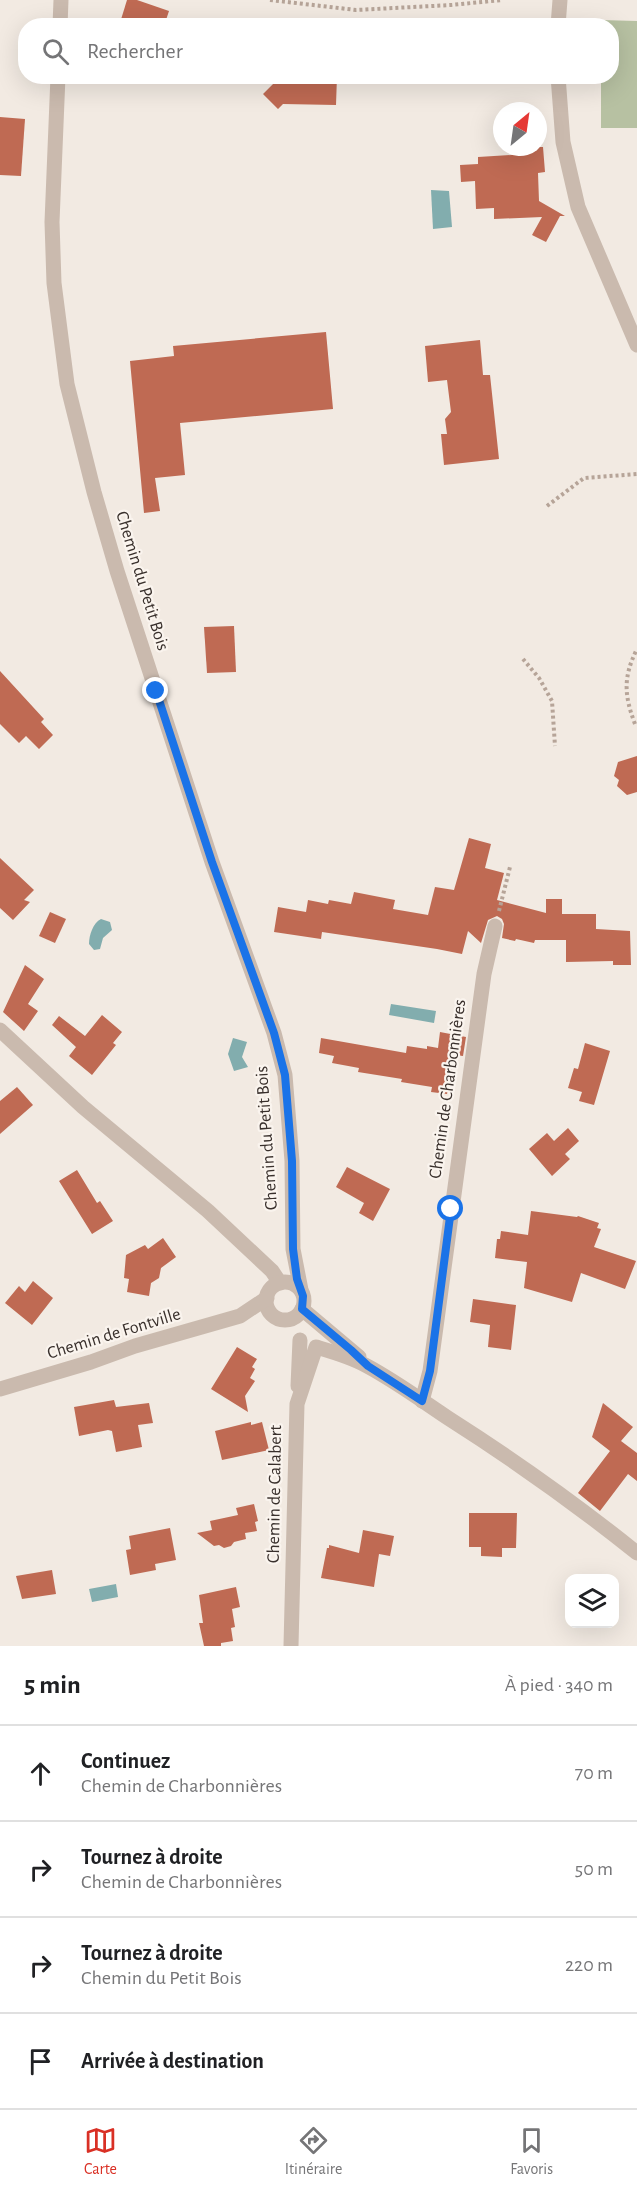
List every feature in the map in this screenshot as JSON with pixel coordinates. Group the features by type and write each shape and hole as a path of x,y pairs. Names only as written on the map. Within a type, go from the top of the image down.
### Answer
{"street":[{"path":"60,18 61,0"},
{"path":"559,18 560,0"},
{"name":"Chemin du Petit Bois","path":"58,84 52,222 53,273 67,384 94,492 128,603 212,862 277,1044 285,1075 292,1161 293,1249 301,1290"},
{"path":"559,84 563,142 578,207 637,345"},
{"name":"Chemin de Charbonnières","path":"422,1401 430,1371 484,974 495,926"},
{"path":"0,1030 82,1107 208,1211 272,1271 276,1287 269,1310 283,1319 300,1340 368,1366"},
{"name":"Chemin du Petit Bois","path":"276,1287 286,1259 293,1223"},
{"path":"276,1287 293,1284 301,1290 303,1296 302,1309 296,1316 283,1319"},
{"name":"Chemin de Fontville","path":"240,1316 276,1287"},
{"path":"302,1309 368,1366 516,1461 637,1553"},
{"name":"Chemin de Fontville","path":"3,1385 91,1362 135,1346 240,1316 283,1319"},
{"path":"316,1347 329,1332"},
{"path":"297,1404 300,1340"},
{"name":"Chemin de Calabert","path":"291,1646 297,1404 316,1347"}],"path":[{"path":"270,0 356,10 502,0"},
{"path":"547,506 584,478 637,474"},
{"path":"635,724 626,694 627,670 637,649"},
{"path":"523,658 539,678 552,701 555,747"},
{"path":"495,926 510,867"}],"green space":[{"path":"619,21 637,21 637,128 601,128 601,84 619,84"}],"water":[{"path":"431,190 449,191 452,227 433,229"},
{"path":"101,919 110,922 112,930 103,938 100,949 94,950 89,944 90,937 94,926"},
{"path":"391,1004 436,1011 434,1023 389,1015"},
{"path":"233,1038 247,1042 242,1057 248,1067 234,1071 228,1054"},
{"path":"116,1584 118,1597 92,1602 89,1589"}],"building":[{"path":"127,0 137,0 169,11 167,18 121,18"},
{"path":"273,84 337,84 336,105 283,104 278,109 263,94"},
{"path":"0,117 25,119 21,176 0,175"},
{"path":"544,156 545,172 538,173 539,201 565,216 560,216 546,242 532,235 542,217 494,219 494,208 476,209 475,181 461,182 460,165 478,164 478,157"},
{"path":"326,332 333,409 180,423 185,475 155,478 160,511 144,513 130,361 174,356 173,346"},
{"path":"480,340 483,375 490,375 499,459 444,465 441,434 447,434 445,419 451,412 447,380 428,382 425,346"},
{"path":"234,626 236,672 207,673 204,627"},
{"path":"0,671 44,719 41,722 53,735 39,749 26,736 19,743 0,724"},
{"path":"637,756 637,792 627,795 617,786 619,780 614,776 618,762"},
{"path":"469,838 491,844 485,868 504,873 497,900 546,913 546,899 562,899 562,914 596,914 596,929 630,931 631,965 613,965 613,961 566,962 566,940 535,940 534,943 502,938 504,924 497,916 488,920 481,943 468,931 462,954 322,932 321,939 274,932 278,907 306,912 308,900 328,904 329,900 351,904 354,892 395,900 393,909 428,915 435,887 454,890"},
{"path":"0,858 34,890 24,900 30,902 13,920 0,908"},
{"path":"50,912 66,919 55,943 39,936"},
{"path":"25,965 44,979 28,1004 38,1011 24,1031 3,1012"},
{"path":"102,1015 122,1032 113,1043 116,1045 92,1075 69,1056 76,1047 52,1025 59,1016 85,1036"},
{"path":"440,1032 466,1037 463,1056 454,1055 447,1094 431,1092 432,1087 401,1082 402,1079 358,1072 359,1068 332,1063 334,1056 319,1053 321,1038 406,1053 407,1046 438,1048"},
{"path":"585,1043 610,1051 594,1105 579,1101 582,1092 568,1088 574,1068 578,1069"},
{"path":"17,1087 33,1105 0,1134 0,1101"},
{"path":"568,1128 579,1141 565,1154 570,1159 552,1176 529,1149 547,1133 554,1141"},
{"path":"347,1167 390,1189 373,1221 359,1213 364,1203 336,1187"},
{"path":"77,1170 97,1203 100,1201 113,1221 92,1234 59,1181"},
{"path":"531,1211 578,1216 599,1223 597,1228 601,1229 594,1247 636,1261 625,1289 581,1273 572,1302 524,1288 527,1262 495,1258 497,1239 500,1239 501,1231 528,1235"},
{"path":"163,1238 176,1257 161,1268 159,1278 151,1283 149,1296 127,1292 129,1279 124,1278 126,1255 145,1245 148,1249"},
{"path":"33,1281 53,1298 32,1325 5,1303 19,1286 25,1292"},
{"path":"473,1299 516,1305 511,1350 488,1347 490,1325 470,1322"},
{"path":"237,1347 257,1359 252,1367 255,1369 250,1378 255,1381 245,1396 248,1412 211,1389"},
{"path":"114,1400 116,1407 149,1403 153,1423 138,1425 142,1447 116,1452 112,1431 108,1430 79,1436 74,1407"},
{"path":"603,1403 633,1427 621,1441 637,1453 637,1481 628,1474 600,1511 578,1493 610,1451 592,1437"},
{"path":"251,1422 251,1425 262,1422 269,1450 222,1460 215,1431"},
{"path":"254,1504 258,1521 255,1522 257,1531 245,1533 246,1539 224,1548 219,1545 214,1546 197,1533 212,1530 210,1521 238,1515 236,1508"},
{"path":"469,1513 517,1513 516,1548 502,1548 502,1557 481,1556 481,1547 469,1547"},
{"path":"170,1528 176,1560 155,1564 156,1570 130,1575 126,1550 131,1549 129,1536"},
{"path":"363,1530 394,1536 390,1556 379,1554 374,1587 321,1578 329,1545 359,1553"},
{"path":"52,1570 56,1594 22,1599 16,1576"},
{"path":"236,1587 240,1607 232,1609 235,1627 231,1628 233,1641 221,1643 221,1646 204,1646 199,1623 203,1623 199,1595"}],"route":[{"path":"156,691 212,862 274,1033 285,1075 292,1161 293,1249 297,1279 303,1296 302,1309 368,1366 422,1401 430,1371 451,1209"}]}
